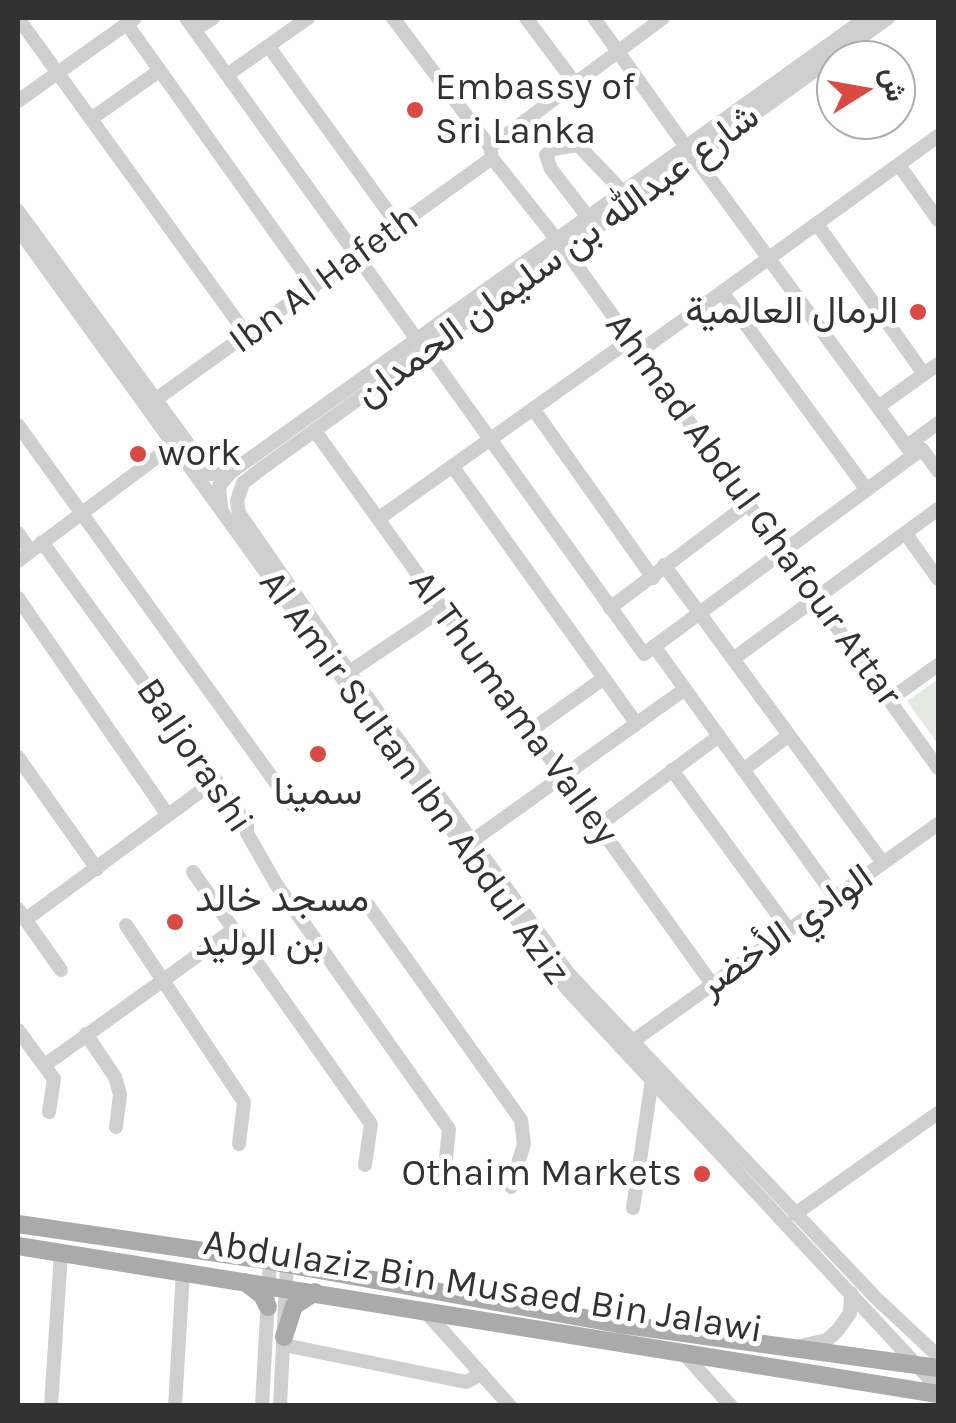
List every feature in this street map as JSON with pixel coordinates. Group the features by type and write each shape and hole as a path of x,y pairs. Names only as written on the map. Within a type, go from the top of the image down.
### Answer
{"main road":[{"name":"Abdulaziz Bin Musaed Bin Jalawi","path":"18,1224 278,1263 618,1324 938,1368"},
{"name":"Abdulaziz Bin Musaed Bin Jalawi","path":"18,1246 938,1391"},
{"path":"245,1282 262,1294 268,1308"},
{"path":"284,1341 294,1306 316,1292"},
{"path":"885,1360 903,1368 904,1379 889,1386"}],"street":[{"path":"213,18 190,24 610,608 685,688 835,897"},
{"path":"227,75 308,18"},
{"name":"Ahmad Abdul Ghafour Attar","path":"394,18 938,768"},
{"path":"526,18 574,82"},
{"path":"594,18 878,407 914,450 938,471"},
{"name":"Ibn Al Hafeth","path":"155,400 399,226 574,82 663,18"},
{"name":"شارع عبدالله بن سليمان الحمدان","path":"244,483 866,18"},
{"name":"شارع عبدالله بن سليمان الحمدان","path":"562,246 588,217 888,18"},
{"path":"24,20 246,335"},
{"path":"18,100 130,20 159,71 314,287"},
{"path":"269,47 399,226"},
{"path":"91,119 159,71"},
{"path":"378,519 534,410 722,292 938,136"},
{"path":"588,217 551,169 546,155 553,149 578,145 624,192"},
{"path":"899,165 938,220"},
{"name":"Al Amir Sultan Ibn Abdul Aziz","path":"18,211 221,492 233,530 566,988 851,1293 905,1339 938,1391"},
{"path":"817,224 924,374"},
{"name":"Al Amir Sultan Ibn Abdul Aziz","path":"18,229 173,445 221,492"},
{"path":"722,292 867,490"},
{"name":"شارع عبدالله بن سليمان الحمدان","path":"230,472 423,346"},
{"path":"878,407 938,364"},
{"path":"534,410 652,578"},
{"path":"649,650 867,490 914,450 938,423"},
{"path":"18,425 291,804"},
{"name":"Al Thumama Valley","path":"315,431 712,984"},
{"path":"30,551 173,445"},
{"path":"454,466 636,724"},
{"path":"230,472 230,486 244,483"},
{"path":"221,492 230,472"},
{"path":"221,492 244,483"},
{"path":"221,492 568,974 795,1214 905,1339 938,1356"},
{"path":"610,608 748,504"},
{"path":"733,658 938,509"},
{"name":"Baljorashi","path":"18,533 247,824 247,833 276,884 449,1130 444,1178"},
{"path":"906,534 938,579"},
{"path":"664,565 883,863"},
{"path":"18,598 167,814"},
{"path":"349,672 442,609"},
{"path":"889,700 938,664"},
{"path":"530,731 604,678"},
{"path":"472,841 685,688"},
{"path":"743,770 790,735"},
{"path":"598,826 718,736"},
{"path":"18,757 97,869"},
{"path":"672,770 789,930"},
{"path":"61,970 21,914 97,869 216,780"},
{"name":"الوادي الأخضر","path":"633,1041 938,824"},
{"path":"193,872 372,1124 365,1166"},
{"path":"368,905 521,1120 524,1144 511,1187"},
{"path":"126,925 244,1102 239,1144"},
{"path":"44,1065 234,930"},
{"path":"18,1030 54,1079 50,1112"},
{"path":"86,1034 118,1085 116,1127"},
{"path":"633,1208 652,1080"},
{"path":"795,1214 938,1113"},
{"path":"50,1406 61,1253"},
{"path":"278,1263 284,1341 280,1406"},
{"path":"175,1406 182,1272"},
{"path":"262,1406 268,1308 277,1286"},
{"path":"800,1346 827,1340 838,1330 850,1313 851,1293"},
{"path":"425,1310 510,1406"},
{"path":"284,1341 466,1382 482,1374"},
{"path":"685,1354 731,1406"},
{"path":"889,1386 938,1402"}],"shaded area":[{"path":"938,679 938,744 907,701"}],"place":[{"name":"Embassy of Sri Lanka","path":"415,110"},
{"name":"الرمال العالمية","path":"918,312"},
{"name":"work","path":"138,454"},
{"name":"سمينا","path":"318,754"},
{"name":"مسجد خالد بن الوليد","path":"175,922"},
{"name":"Othaim Markets","path":"702,1174"}]}
